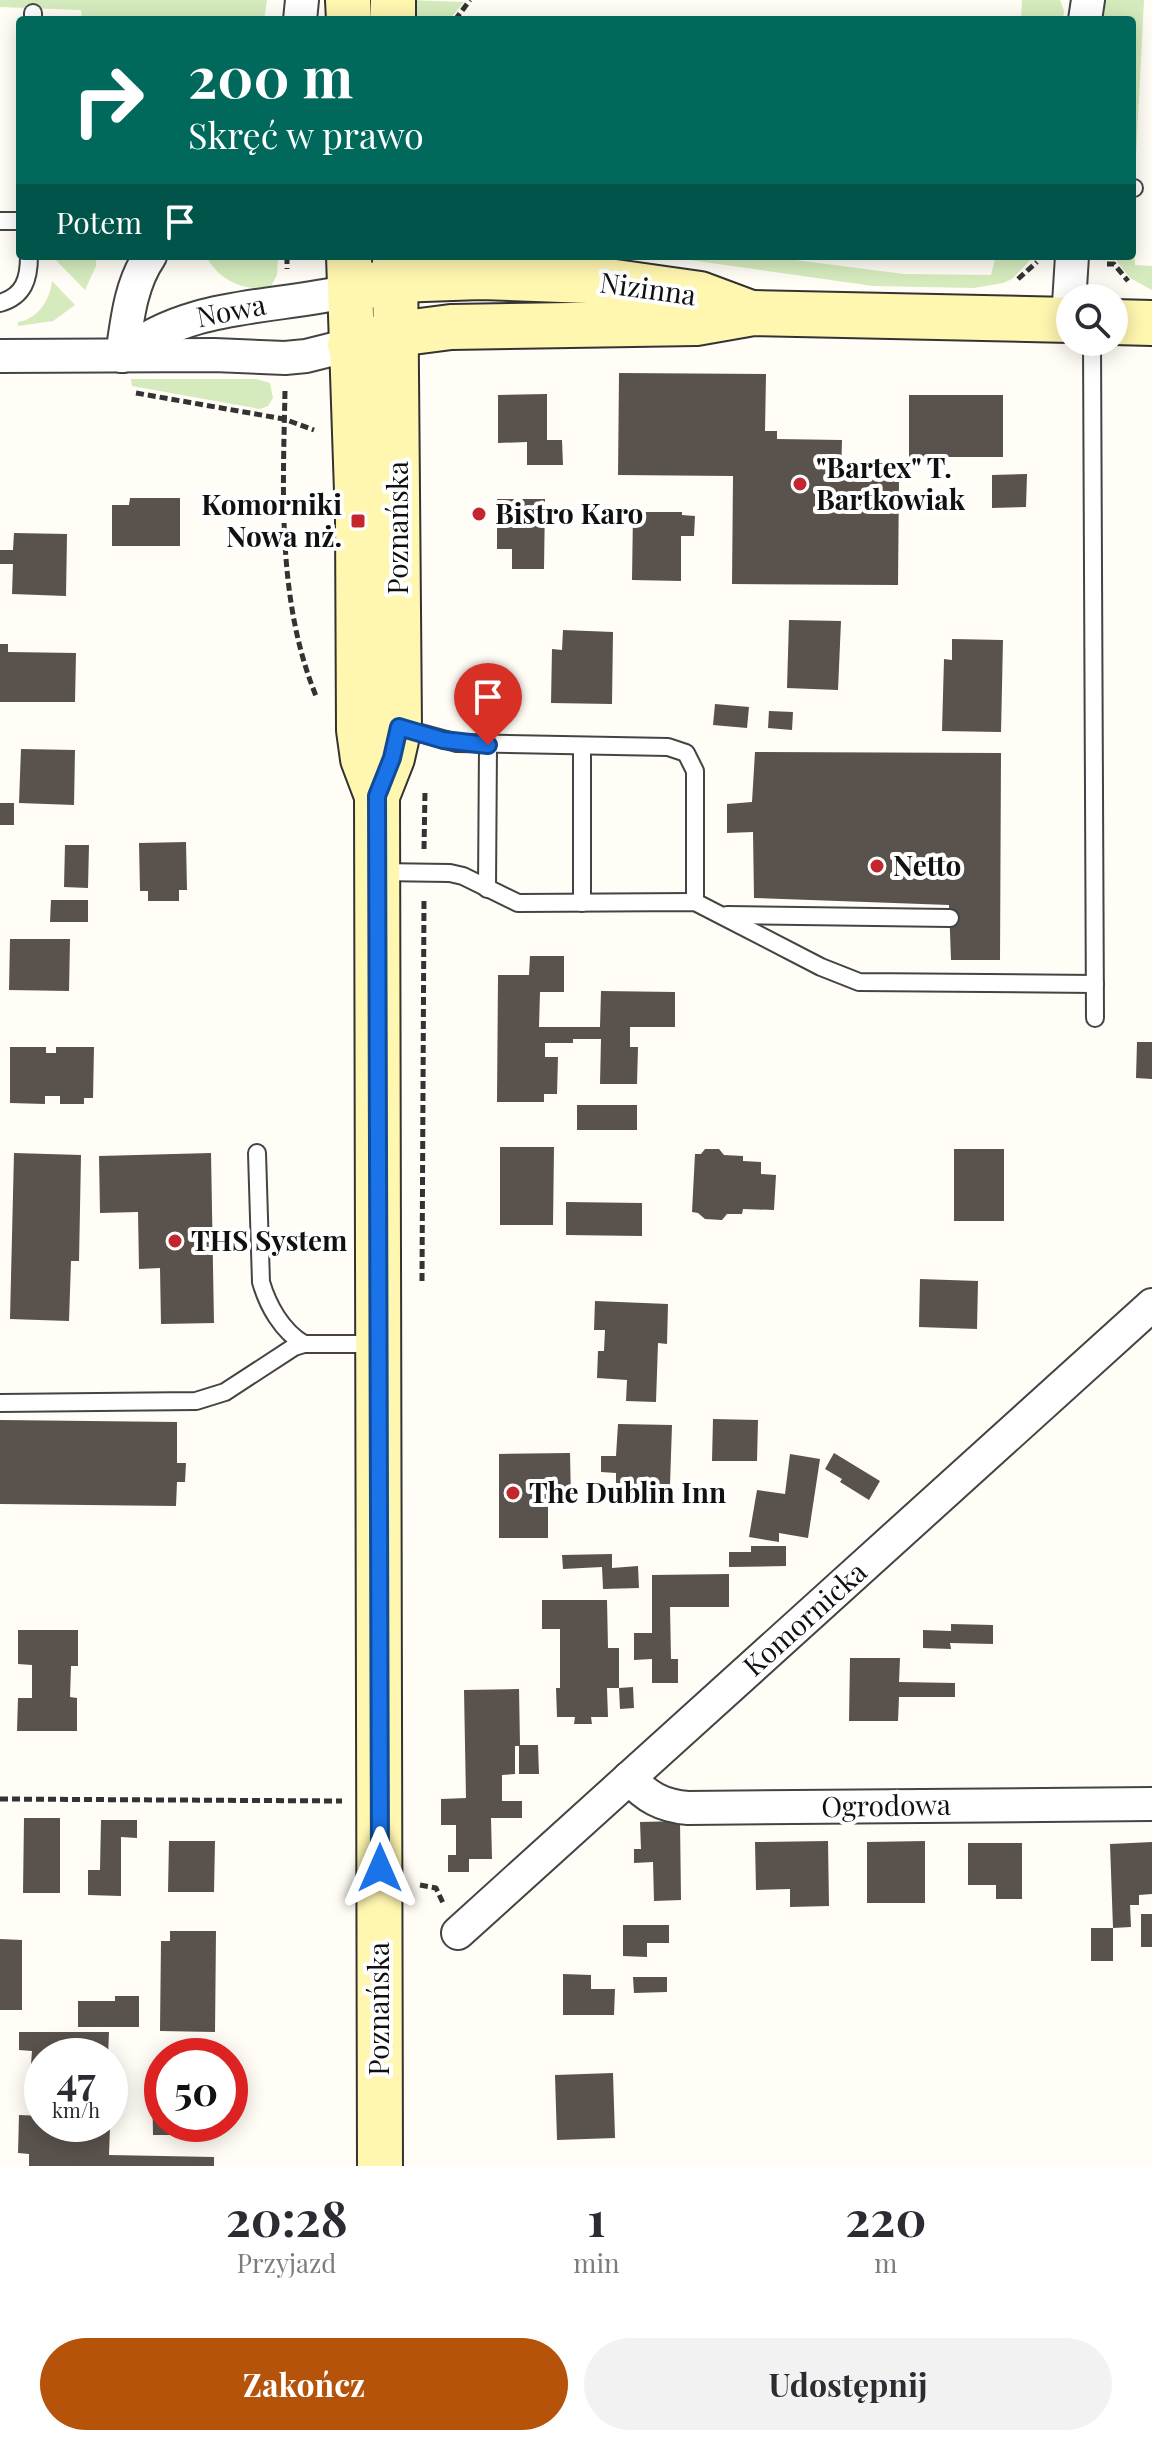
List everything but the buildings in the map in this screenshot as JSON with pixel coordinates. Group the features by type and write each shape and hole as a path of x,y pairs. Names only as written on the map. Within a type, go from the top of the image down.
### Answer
{"main road":[{"name":"Nizinna","path":"349,273 396,268 615,282 700,294 753,313"},
{"name":"Poznańska","path":"377,796 392,758 412,732 396,268"},
{"name":"Poznańska","path":"349,273 358,521 359,730 363,759 377,796 380,2166"},
{"name":"Nizinna","path":"350,345 397,334 481,325 696,323 753,313 1056,326"},
{"path":"1128,322 1152,323"}],"street":[{"path":"122,356 132,297 148,260"},
{"path":"1072,260 1074,284"},
{"name":"Nowa","path":"122,356 162,329 255,305 349,273"},
{"name":"Nowa","path":"0,356 214,355 285,358 350,345"},
{"name":"Komornicka","path":"458,1933 1152,1305"},
{"name":"Ogrodowa","path":"629,1778 661,1804 688,1808 1152,1804"}],"lane":[{"path":"0,303 18,294 26,283 29,260"},
{"path":"1078,356 1095,1018"},
{"path":"412,732 457,743 668,747 686,753 695,771 695,902"},
{"path":"487,889 488,745"},
{"path":"582,746 582,903"},
{"path":"378,872 463,876 518,903 695,902 821,967 859,982 1095,984"},
{"path":"721,915 950,918"},
{"path":"257,1153 261,1282 286,1331 304,1344"},
{"path":"0,1403 196,1401 225,1392 304,1344 379,1343"}],"path":[{"path":"285,383 285,562 302,660"},
{"path":"134,393 284,419 317,431 327,431"},
{"path":"412,732 424,872 422,1283"},
{"path":"0,1799 343,1801"},
{"path":"420,1877 420,1897"}],"green space":[{"path":"0,0 267,0 265,16 82,16 81,10 0,7"},
{"path":"409,0 464,2 452,16 411,16"},
{"path":"1022,0 1060,0 1064,11 1063,16 1021,16"},
{"path":"1106,0 1144,0 1136,156 1136,16 1104,16"},
{"path":"56,260 96,260 85,290"},
{"path":"208,260 278,260 277,275 271,286 252,288 233,283"},
{"path":"690,260 795,260 904,274 991,275 995,260 1030,260 1012,279 974,288 873,286"},
{"path":"1116,260 1135,260 1135,265 1152,266 1152,290 1130,278"},
{"path":"52,281 75,305 53,321 18,326 18,322 42,308"},
{"path":"131,379 256,379 270,383 273,398 268,406 260,409 132,386"}],"place":[{"name":"\"Bartex\" T. Bartkowiak","path":"800,484"},
{"name":"Bistro Karo","path":"479,514"},
{"name":"Komorniki Nowa nż.","path":"358,521"},
{"name":"Netto","path":"877,866"},
{"name":"THS System","path":"175,1241"},
{"name":"The Dublin Inn","path":"513,1493"}],"route":[{"path":"380,1868 377,796 392,758 399,727 457,743 488,745"}]}
